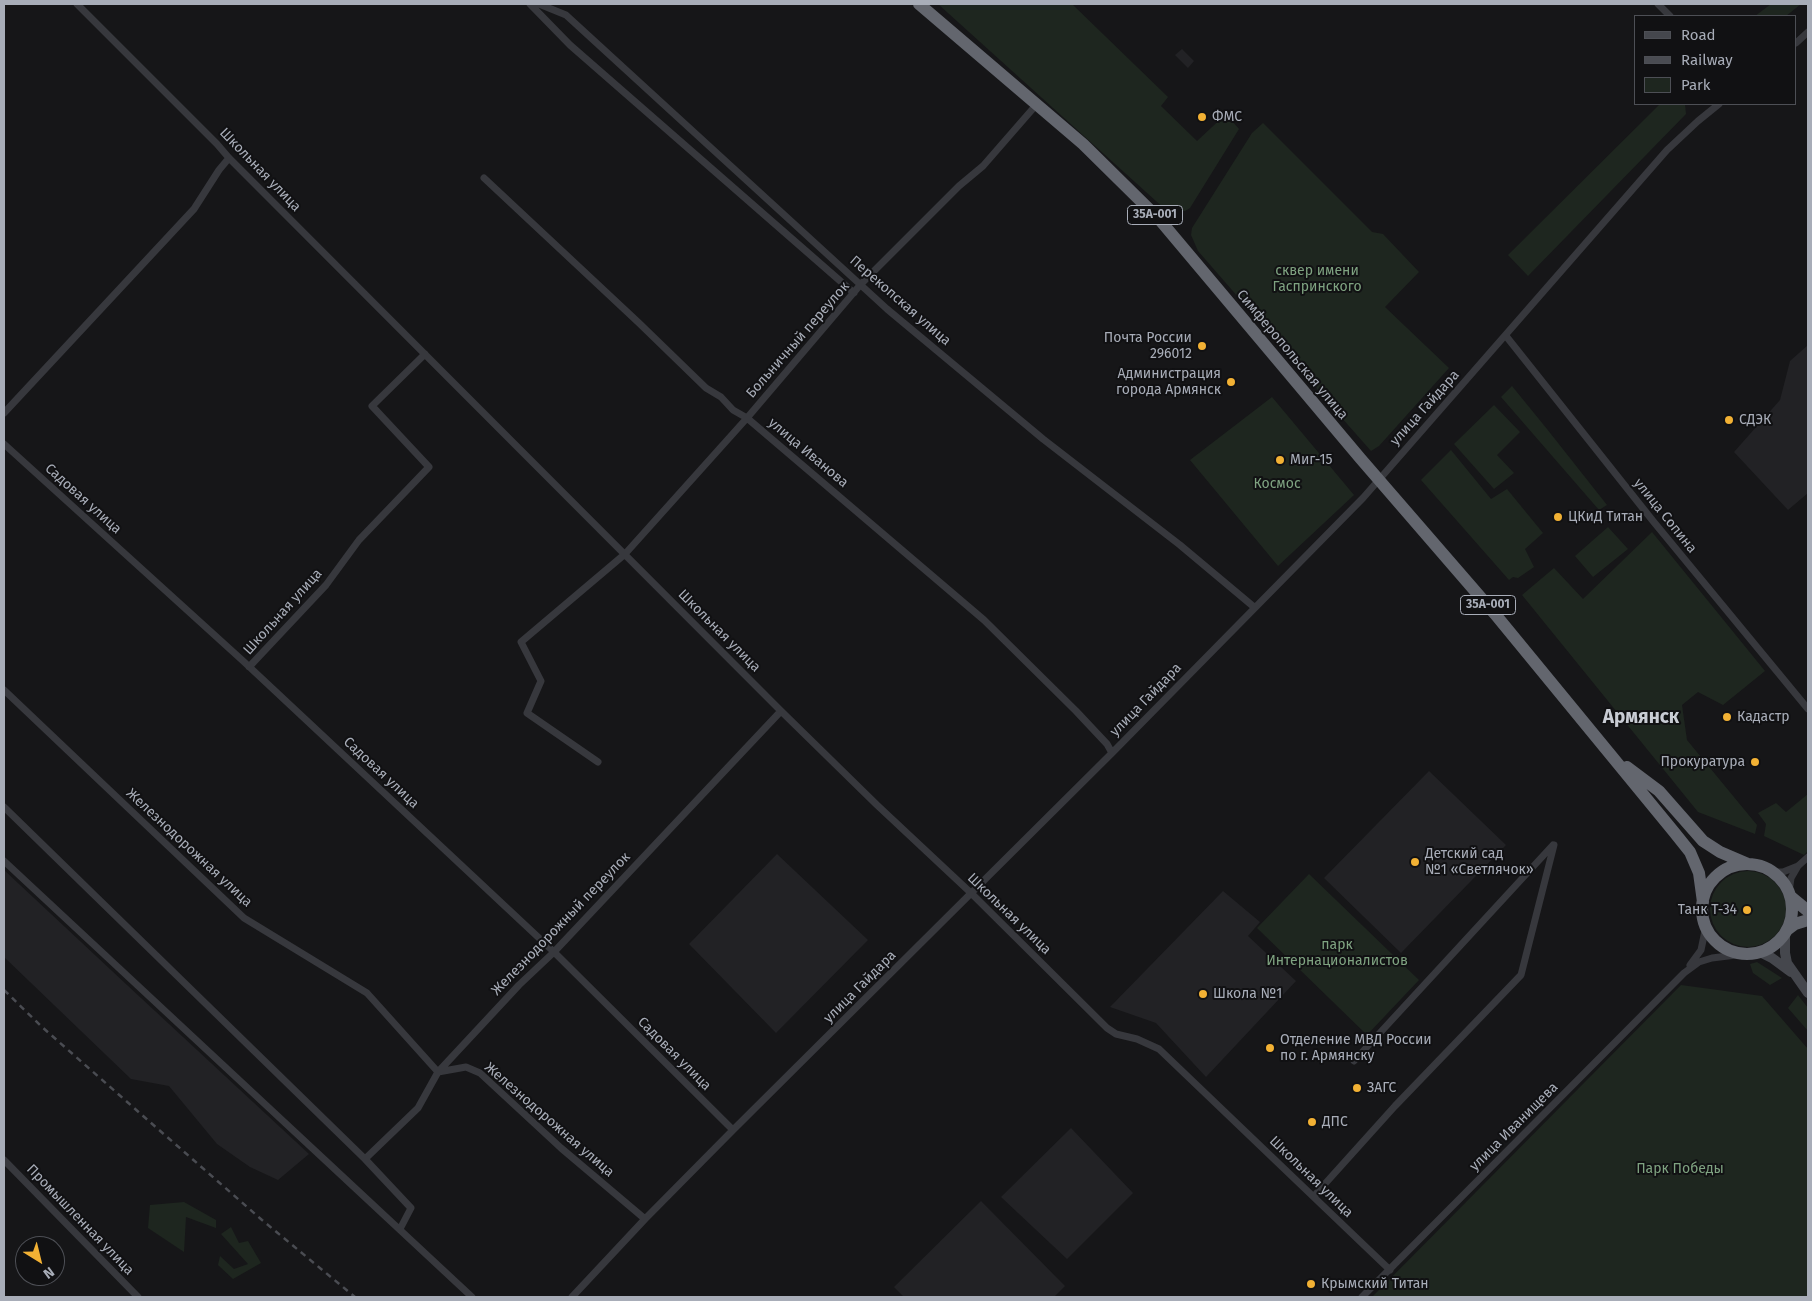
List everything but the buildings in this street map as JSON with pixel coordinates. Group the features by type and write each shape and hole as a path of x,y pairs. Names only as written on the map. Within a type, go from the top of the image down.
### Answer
{"highway":[{"name":"Симферопольская улица","path":"919,4 1092,153 1159,219 1379,481 1498,618 1690,852 1699,873 1703,902"},
{"name":"Симферопольская улица","path":"1612,756 1659,791 1703,841 1720,852 1748,864"},
{"name":"35А-001","path":"1748,864 1771,870"},
{"path":"1703,902 1706,891 1720,873 1738,865 1748,864"},
{"path":"1771,870 1785,884 1790,895 1792,914 1786,932"},
{"path":"1790,895 1808,911"},
{"name":"35А-001","path":"1703,902 1702,910 1706,926 1712,937 1721,946 1744,954 1760,952 1778,942 1795,924 1808,920"}],"main road":[{"path":"1786,932 1785,953 1787,963 1808,992"},
{"path":"1760,952 1794,974"}],"street":[{"name":"Школьная улица","path":"77,4 781,711 971,893 1107,1028 1116,1034 1137,1039 1159,1049 1390,1270"},
{"name":"Перекопская улица","path":"530,4 570,46 854,293"},
{"name":"Перекопская улица","path":"539,4 566,15 887,309 1035,433 1180,545 1254,607"},
{"path":"1658,4 1669,15"},
{"path":"1797,41 1808,32"},
{"name":"Больничный переулок","path":"625,554 747,418 861,284 959,186 983,166 1037,104"},
{"name":"улица Гайдара","path":"572,1297 645,1219 733,1130 1112,753 1379,481 1405,448 1506,336 1666,150 1718,105"},
{"path":"4,413 194,209 229,158"},
{"name":"улица Иванова","path":"484,178 706,388 721,397 733,410 747,418 978,614 1076,711 1107,744 1112,753"},
{"name":"улица Сопина","path":"1506,336 1653,521 1808,709"},
{"name":"Школьная улица","path":"249,667 326,585 359,540 429,467 372,406 425,354"},
{"name":"Садовая улица","path":"4,444 249,667 554,952 733,1130"},
{"path":"598,762 527,713 541,681 521,642 625,554"},
{"name":"Железнодорожная улица","path":"4,690 244,918 367,993 438,1072 466,1067 480,1072 561,1148 645,1219"},
{"name":"Железнодорожный переулок","path":"364,1159 418,1108 438,1072 781,711"},
{"path":"4,807 364,1159 411,1208 400,1229"},
{"path":"1314,1196 1395,1106 1522,974 1554,845 1354,1061"},
{"path":"1790,895 1791,878 1798,866 1808,857"},
{"path":"4,861 472,1297"},
{"path":"1771,870 1783,872 1798,866"},
{"name":"улица Иванищева","path":"1684,974 1701,950 1706,926"},
{"name":"улица Иванищева","path":"1362,1297 1684,974 1699,962 1712,958 1744,954"},
{"name":"Промышленная улица","path":"4,1160 138,1297"}],"shaded area":[{"path":"1182,49 1194,61 1188,68 1175,55"},
{"path":"1808,345 1808,493 1788,510 1734,452 1780,400 1790,361"},
{"name":"Детский сад №1 «Светлячок»","path":"1429,771 1506,845 1401,953 1324,878"},
{"path":"777,854 868,940 776,1033 689,944"},
{"path":"4,870 309,1154 278,1180 250,1167 217,1144 169,1086 131,1079 4,957"},
{"name":"Школа №1","path":"1223,891 1260,922 1248,936 1296,981 1206,1077 1156,1023 1110,1007"},
{"path":"1071,1128 1133,1193 1067,1259 1001,1197"},
{"path":"981,1201 1065,1286 1054,1297 904,1297 894,1287"}],"green space":[{"path":"938,4 1072,4 1168,97 1161,106 1197,141 1226,114 1239,129 1190,208 1185,211 1167,211"},
{"path":"1771,4 1801,4 1787,15 1756,15"},
{"path":"1659,105 1685,105 1686,114 1528,276 1508,255"},
{"name":"сквер имени Гаспринского","path":"1263,123 1372,232 1383,234 1419,272 1385,307 1449,368 1379,446 1371,451 1318,391 1307,368 1289,348 1272,336 1198,251 1191,235 1192,228 1252,133"},
{"path":"1512,386 1607,505 1599,510 1501,397"},
{"name":"Космос","path":"1272,397 1354,495 1278,566 1190,460"},
{"path":"1494,405 1520,432 1497,455 1514,473 1494,489 1454,444"},
{"path":"1451,450 1491,499 1507,489 1543,533 1525,549 1534,567 1518,578 1513,577 1509,580 1421,480"},
{"path":"1608,527 1628,549 1593,577 1575,556"},
{"path":"1652,532 1765,671 1723,705 1698,692 1682,705 1687,740 1757,825 1755,834 1698,812 1522,595 1554,568 1583,599"},
{"path":"1808,794 1808,851 1804,855 1764,836 1766,824 1758,813 1776,803 1786,812"},
{"path":"1748,871 1763,874 1775,882 1783,894 1786,909 1783,924 1775,936 1763,944 1748,947 1733,944 1721,936 1713,924 1710,909 1713,894 1721,882 1733,874"},
{"name":"парк Интернационалистов","path":"1309,874 1419,980 1367,1035 1257,928"},
{"path":"1757,962 1782,978 1770,985 1753,973 1750,964"},
{"name":"Парк Победы","path":"1681,985 1762,996 1808,1049 1808,1297 1372,1297"},
{"path":"1798,995 1808,1008 1808,1031 1788,1008"},
{"path":"184,1202 216,1220 216,1228 186,1217 184,1252 148,1228 150,1205"},
{"path":"231,1227 239,1243 248,1241 261,1263 233,1279 218,1265 220,1256 234,1269 248,1264 221,1234"}],"railway":[{"path":"4,990 42,1027 262,1220 355,1297"}],"place":[{"name":"ФМС","path":"1202,117"},
{"name":"Почта России 296012","path":"1202,346"},
{"name":"Администрация города Армянск","path":"1231,382"},
{"name":"СДЭК","path":"1729,420"},
{"name":"Миг-15","path":"1280,460"},
{"name":"ЦКиД Титан","path":"1558,517"},
{"name":"Кадастр","path":"1727,717"},
{"name":"Прокуратура","path":"1755,762"},
{"name":"Детский сад №1 «Светлячок»","path":"1415,862"},
{"name":"Танк Т-34","path":"1747,910"},
{"name":"Школа №1","path":"1203,994"},
{"name":"Отделение МВД России по г. Армянску","path":"1270,1048"},
{"name":"ЗАГС","path":"1357,1088"},
{"name":"ДПС","path":"1312,1122"},
{"name":"Крымский Титан","path":"1311,1284"}],"district":[{"name":"Армянск","path":"1641,718"}]}
